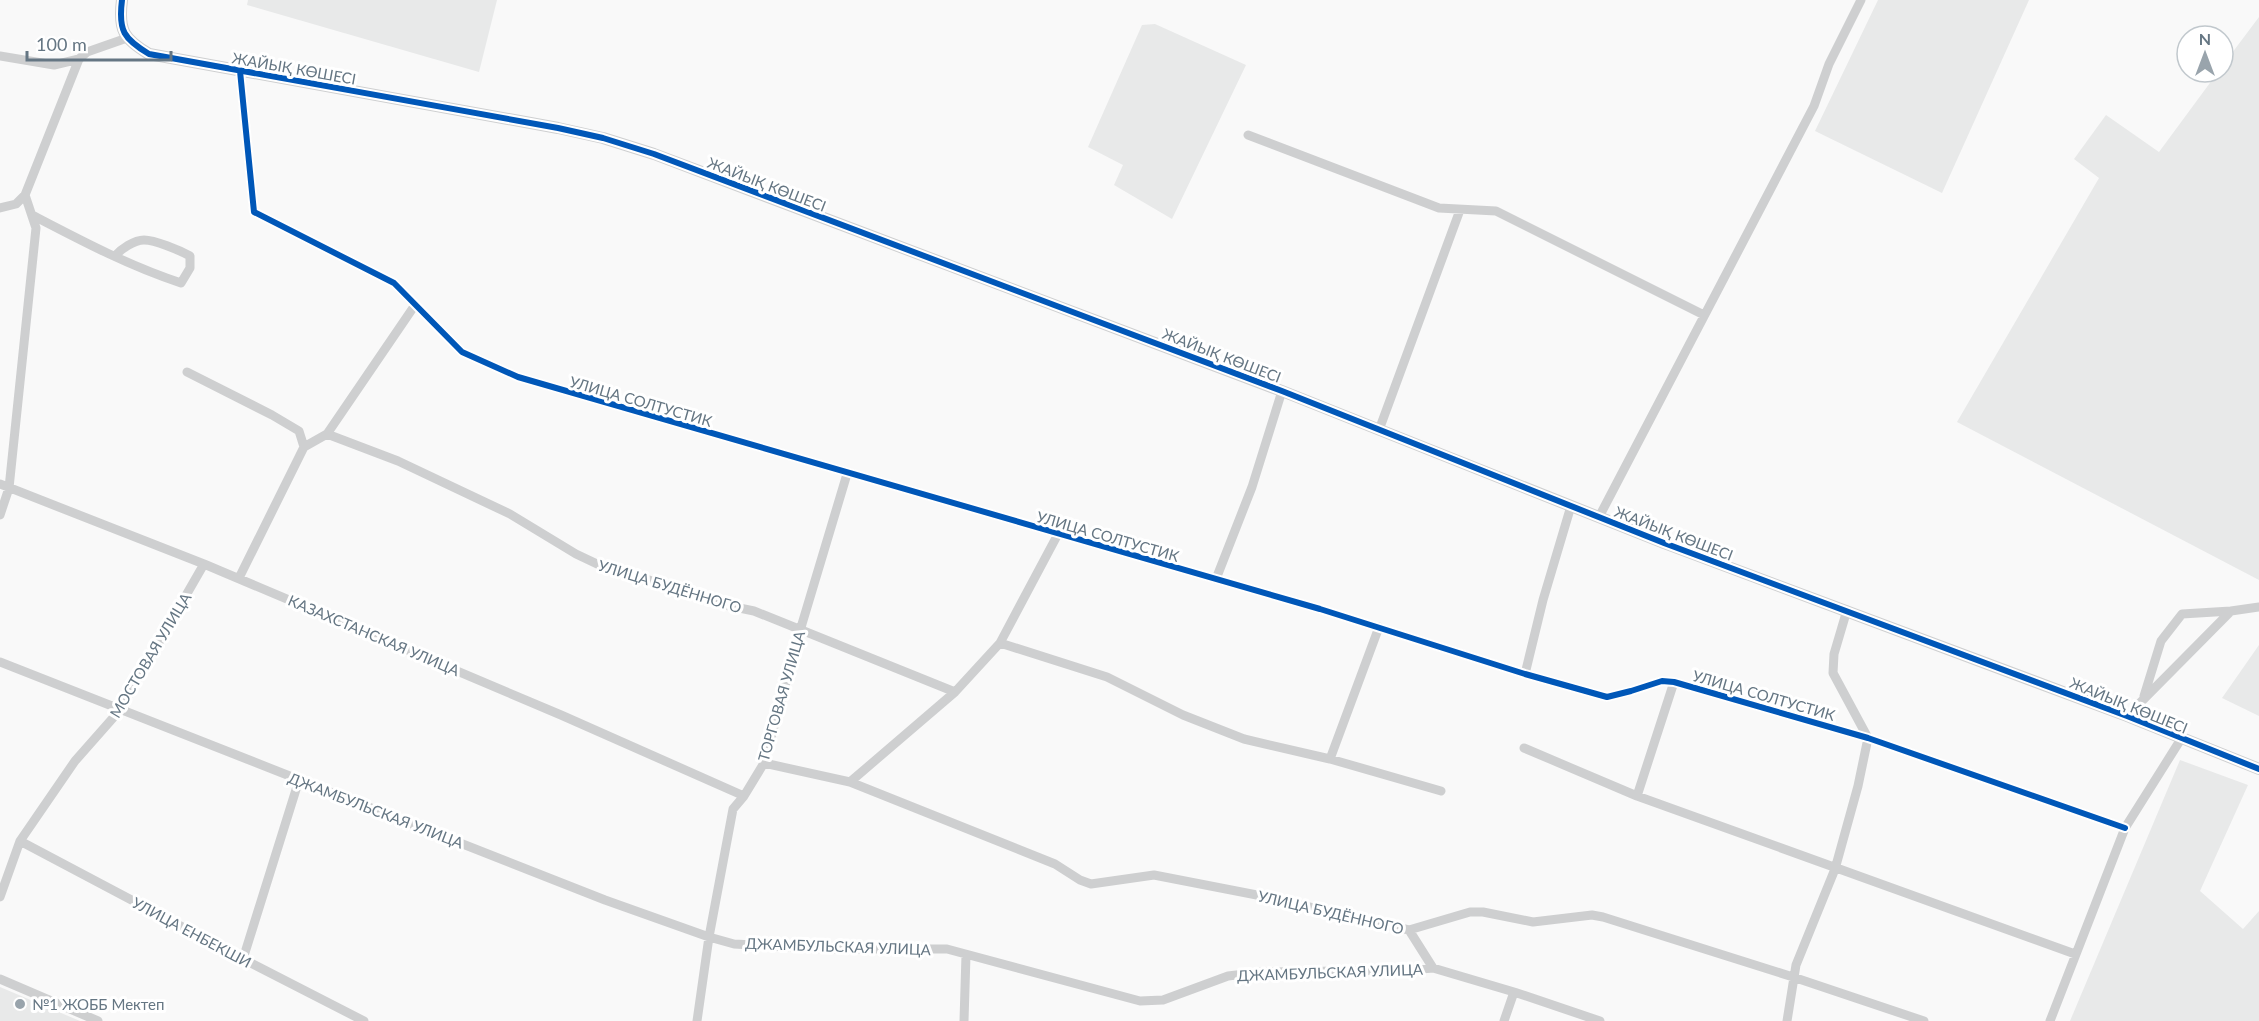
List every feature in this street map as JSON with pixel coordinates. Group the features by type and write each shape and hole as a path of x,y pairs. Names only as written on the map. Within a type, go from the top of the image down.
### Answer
{"street":[{"path":"0,208 16,204 25,195 79,59 87,52 127,38 123,30 122,0"},
{"path":"1599,517 1814,106 1829,64 1861,0"},
{"name":"ЖАЙЫҚ КӨШЕСІ","path":"127,38 130,43 149,54 558,128 603,138 654,154 1282,391 1599,517 2127,716 2259,769"},
{"path":"0,56 54,65 79,59"},
{"name":"УЛИЦА СОЛТУСТИК","path":"240,71 254,212 394,283 462,352 518,377 1216,579 1607,697 1662,681 1674,681 1868,738 2125,828"},
{"path":"1248,135 1439,208 1496,211 1704,315"},
{"path":"0,514 36,228 25,195"},
{"path":"1379,430 1460,210"},
{"path":"32,215 115,256 181,283 190,268 190,256 173,248 143,240 131,244 115,256"},
{"path":"239,578 304,447 327,434 415,305"},
{"path":"187,372 299,431 304,447"},
{"path":"1216,579 1252,487 1282,391"},
{"name":"УЛИЦА БУДЁННОГО","path":"327,434 398,461 510,514 576,555 614,572 646,579 720,604 754,611 955,692"},
{"name":"ТОРГОВАЯ УЛИЦА","path":"697,1021 709,937 733,809 744,796 764,763 847,474"},
{"name":"КАЗАХСТАНСКАЯ УЛИЦА","path":"4,486 239,578 561,715 744,796"},
{"path":"1525,674 1543,600 1571,506"},
{"path":"850,782 955,692 1000,644 1058,534"},
{"name":"МОСТОВАЯ УЛИЦА","path":"0,897 20,841 75,760 120,710 204,564"},
{"path":"2144,698 2161,641 2182,614 2259,607"},
{"path":"1787,1021 1796,965 1835,869 1858,786 1868,738 1833,673 1834,654 1847,610"},
{"path":"2127,716 2231,611"},
{"path":"1330,759 1379,627"},
{"path":"1000,644 1107,677 1183,715 1244,738 1330,759 1441,791"},
{"name":"ДЖАМБУЛЬСКАЯ УЛИЦА","path":"0,662 605,900 734,944 826,949 947,949 966,956 982,958 1140,1001 1163,1000 1228,976 1261,972 1433,968 1600,1021"},
{"path":"1637,796 1674,681"},
{"path":"2050,1021 2125,828 2181,738"},
{"path":"1524,748 1637,796 2075,954"},
{"name":"УЛИЦА БУДЁННОГО","path":"764,763 850,782 1054,864 1091,884 1154,874 1409,930 1470,912 1483,912 1533,922 1592,915 1793,976 1924,1021"},
{"path":"243,959 299,780"},
{"name":"УЛИЦА ЕНБЕКШИ","path":"20,841 364,1021"},
{"path":"1409,930 1433,968"},
{"path":"964,1021 966,956"},
{"path":"0,979 98,1021"},
{"path":"1504,1021 1514,992"}],"shaded area":[{"path":"248,0 497,0 479,72 247,5"},
{"path":"1878,0 2029,0 1942,193 1815,131"},
{"path":"2259,17 2259,580 1957,422 2099,178 2074,159 2106,115 2159,152 2209,84 2235,84 2235,49"},
{"path":"1155,24 1246,65 1172,219 1114,185 1123,165 1088,147 1142,25"},
{"path":"2259,645 2259,716 2222,698"},
{"path":"2180,760 2248,785 2200,891 2243,929 2259,911 2259,1021 2070,1021"},
{"name":"№1 ЖОББ Мектеп","path":"0,987 80,1021 0,1021"}],"cycle path":[{"path":"122,0 122,27 128,38 149,54 558,128 603,138 654,154 1282,391 1664,543 2127,716 2259,769"},
{"path":"240,71 254,212 394,283 462,352 518,377 1320,609 1525,674 1607,697 1662,681 1674,682 1868,738 2125,828"}],"place":[{"name":"№1 ЖОББ Мектеп","path":"20,1004"}]}
